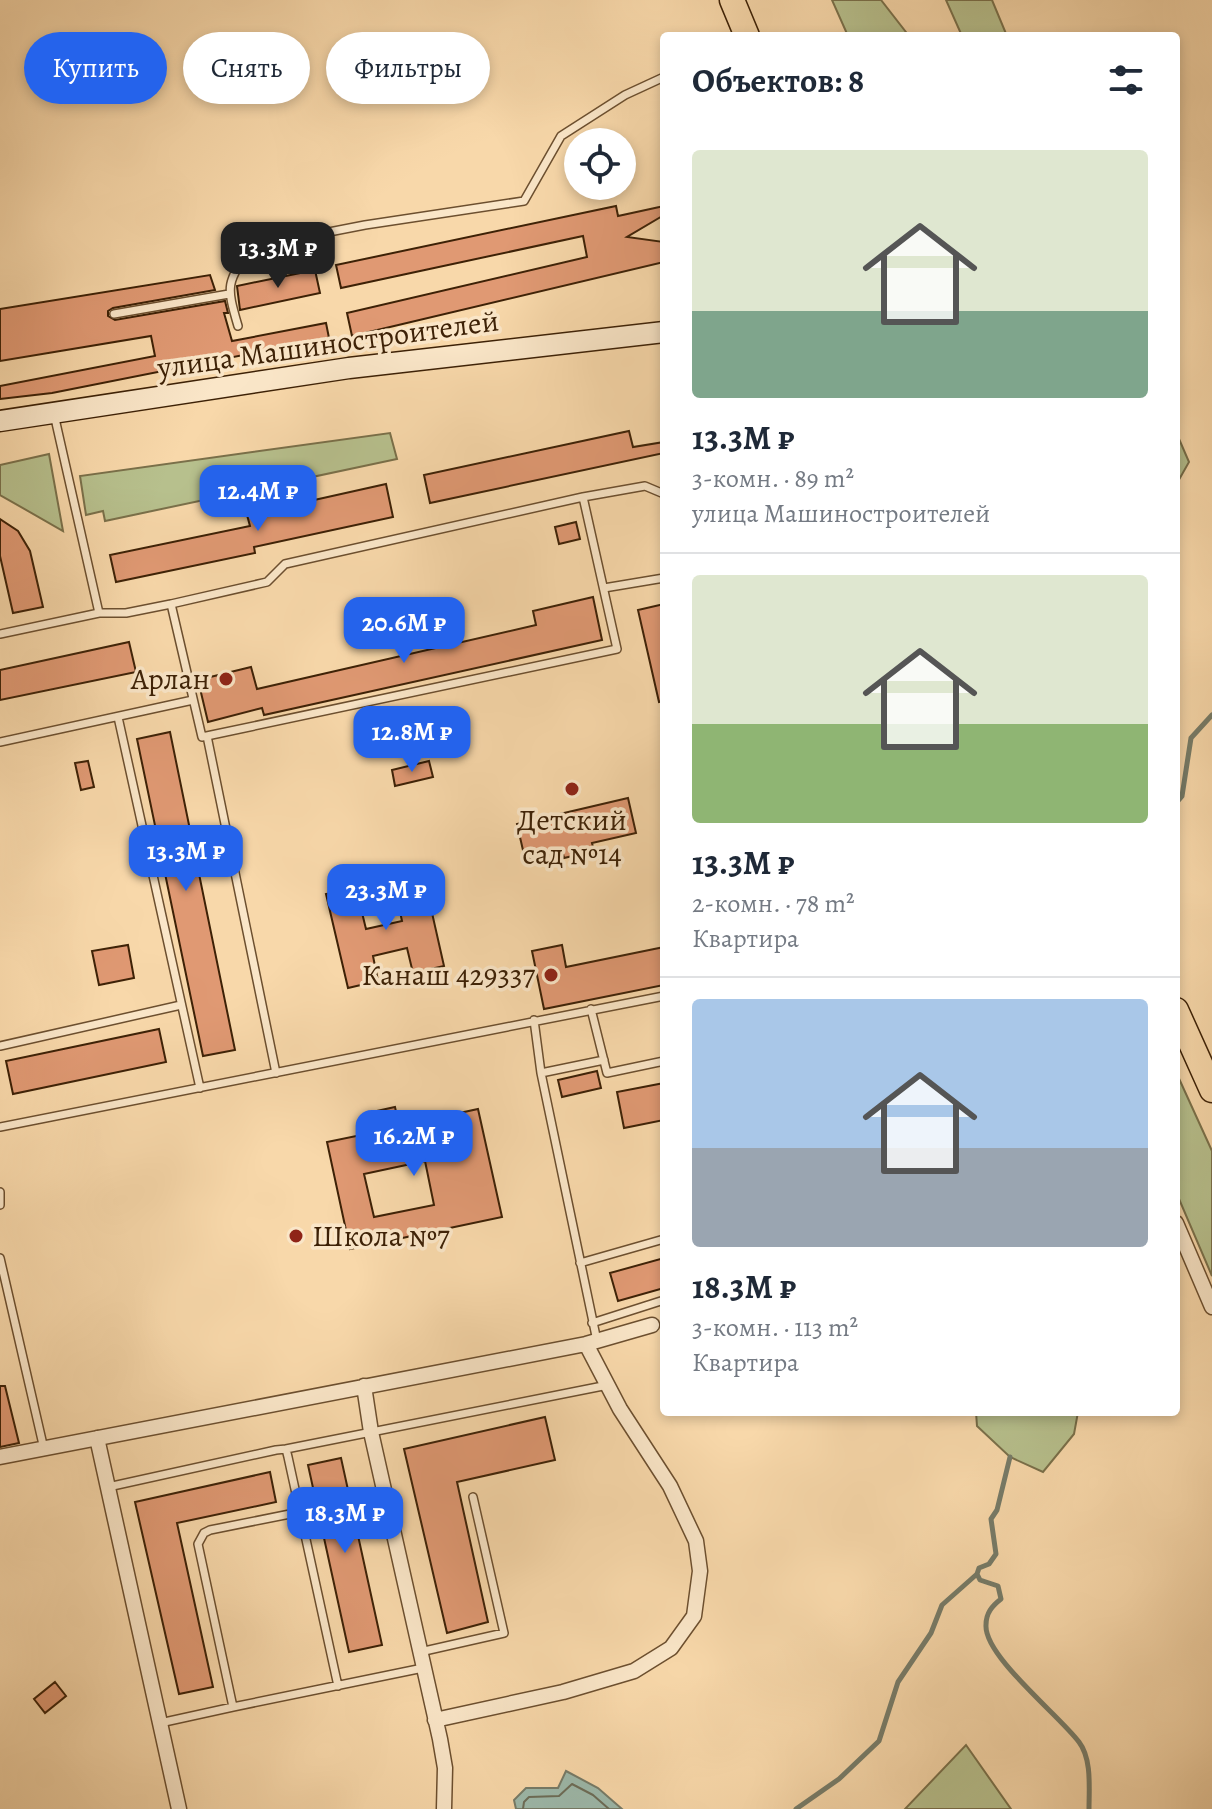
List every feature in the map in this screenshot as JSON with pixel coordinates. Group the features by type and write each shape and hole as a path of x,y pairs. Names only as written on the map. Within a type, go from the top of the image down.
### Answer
{"highway":[{"path":"732,0 745,32"},
{"path":"1180,1019 1212,1090"}],"main road":[{"name":"улица Машиностроителей","path":"0,421 349,368 660,332"}],"street":[{"path":"1180,1232 1212,1307"},
{"path":"0,1457 591,1343 652,1325"},
{"path":"435,1720 563,1692 634,1671 671,1648 694,1616 700,1571 696,1541 670,1486 608,1385 591,1343"},
{"path":"364,1386 371,1432 445,1768 444,1809"},
{"path":"97,1438 179,1809"}],"lane":[{"path":"238,326 229,294 234,272 252,247 365,225 524,201 561,136 625,95 660,79"},
{"path":"114,314 229,294"},
{"path":"53,412 99,613"},
{"path":"0,633 99,613 126,613 267,582 285,564 583,497 645,486 660,492"},
{"path":"171,604 202,737 617,649 583,497"},
{"path":"604,588 660,579"},
{"path":"0,742 193,700"},
{"path":"118,717 200,1088"},
{"path":"207,736 276,1073"},
{"path":"0,1127 660,997"},
{"path":"0,1046 181,1005"},
{"path":"591,1009 607,1073 660,1062"},
{"path":"534,1020 541,1073 592,1323 591,1343"},
{"path":"541,1073 604,1060"},
{"path":"0,1192 0,1205"},
{"path":"580,1263 660,1240"},
{"path":"0,1258 44,1449"},
{"path":"592,1323 660,1301"},
{"path":"108,1487 608,1385"},
{"path":"286,1449 338,1686"},
{"path":"420,1652 504,1633 473,1497"},
{"path":"233,1707 199,1549 200,1538 210,1530 300,1512"},
{"path":"160,1723 423,1668"}],"green space":[{"path":"832,0 881,0 906,32 846,32"},
{"path":"946,0 992,0 1005,32 960,32"},
{"path":"390,433 397,459 105,521 103,511 86,515 80,476"},
{"path":"1180,441 1189,462 1180,478"},
{"path":"49,454 63,531 0,495 0,465"},
{"path":"1180,1081 1212,1151 1212,1276 1180,1201"},
{"path":"976,1416 1077,1416 1074,1434 1043,1472 1010,1457 977,1426"},
{"path":"966,1745 1011,1809 905,1809"}],"water":[{"path":"566,1771 598,1788 622,1809 516,1809 514,1800 526,1788 558,1788"}],"building":[{"path":"616,206 618,216 660,207 660,217 627,237 660,241 660,263 352,336 347,313 587,257 583,236 341,288 336,265"},
{"path":"315,270 320,293 240,310 237,286"},
{"path":"210,275 215,290 113,308 108,311 108,316 115,320 225,301 228,313 224,313 232,341 326,323 329,338 52,393 0,399 0,386 155,356 151,336 0,361 0,309"},
{"path":"629,431 633,447 660,443 660,454 430,503 424,475"},
{"path":"386,484 393,517 254,547 255,553 116,582 110,555 250,526 247,515"},
{"path":"0,519 18,531 30,551 43,607 13,613 0,556"},
{"path":"576,522 580,539 559,544 555,527"},
{"path":"593,597 602,640 264,715 262,708 208,722 198,680 251,667 257,689 536,625 533,611"},
{"path":"660,605 660,702 659,702 638,610"},
{"path":"129,642 136,672 0,700 0,670"},
{"path":"170,732 235,1050 203,1056 137,739"},
{"path":"88,761 94,787 81,790 75,763"},
{"path":"429,761 433,777 395,786 392,770"},
{"path":"628,798 636,833 592,843 594,851 564,858 562,850 525,859 517,824"},
{"path":"423,873 444,966 413,973 407,948 373,956 378,981 348,988 326,894 356,888 366,929 402,921 393,879"},
{"path":"128,945 134,978 99,985 92,951"},
{"path":"562,945 566,967 660,948 660,986 544,1009 532,951"},
{"path":"159,1029 166,1062 13,1094 6,1061"},
{"path":"597,1071 601,1088 562,1097 558,1080"},
{"path":"660,1084 660,1121 624,1128 617,1092"},
{"path":"395,1107 399,1126 478,1109 502,1217 350,1249 327,1142 376,1132 372,1112","holes":["425,1161 434,1205 374,1217 364,1174"]},
{"path":"660,1259 660,1289 618,1301 610,1273"},
{"path":"0,1386 5,1386 19,1443 0,1447"},
{"path":"545,1417 555,1460 457,1482 488,1622 447,1633 404,1449"},
{"path":"341,1458 382,1645 349,1652 308,1465"},
{"path":"270,1472 276,1502 177,1523 213,1687 179,1694 135,1502"},
{"path":"55,1682 66,1696 45,1713 34,1699"}],"waterway":[{"path":"1180,798 1191,738 1212,715"},
{"path":"796,1809 839,1779 879,1741 898,1682 931,1633 942,1605 977,1574 979,1568 989,1564 996,1554 991,1519 997,1510 1010,1457"},
{"path":"977,1574 980,1580 998,1586 1001,1599 990,1610 986,1625 997,1653 1083,1749 1089,1774 1089,1809"}],"place":[{"name":"Арлан","path":"226,679"},
{"name":"Детский сад №14","path":"572,789"},
{"name":"Канаш 429337","path":"551,975"},
{"name":"Школа №7","path":"296,1236"}]}
